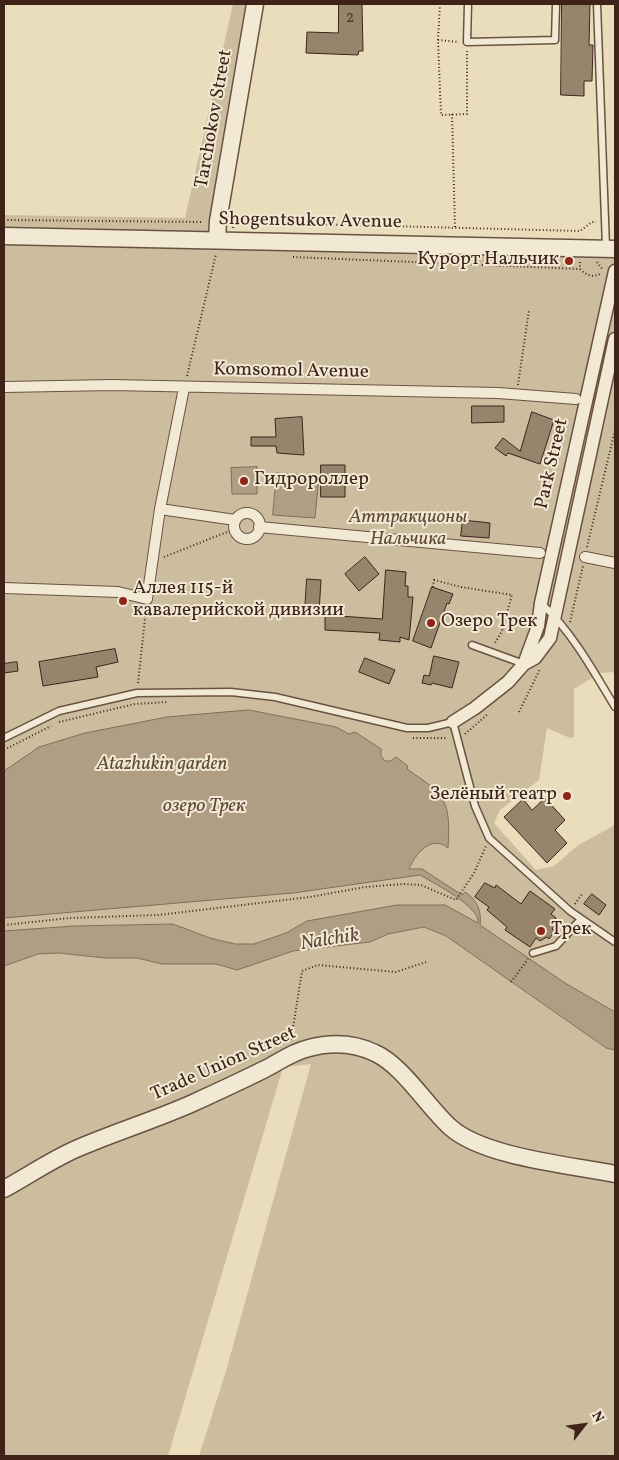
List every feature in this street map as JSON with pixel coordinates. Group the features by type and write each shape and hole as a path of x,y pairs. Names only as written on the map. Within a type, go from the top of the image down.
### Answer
{"street":[{"name":"Tarchokov Street","path":"216,247 218,221 255,4"},
{"name":"Shogentsukov Avenue","path":"4,236 216,247 611,249"},
{"name":"Park Street","path":"524,664 538,626 541,603 610,271"},
{"name":"Park Street","path":"453,722 501,687 524,664 536,658 550,638 615,340"},
{"name":"Komsomol Avenue","path":"4,387 112,385 516,394 576,399"},
{"path":"4,588 118,592 147,599 160,508 184,388"},
{"path":"160,508 235,525"},
{"path":"250,513 257,518 260,527 256,534 250,538 241,537 235,525 241,514 250,513"},
{"path":"260,527 540,553"},
{"path":"584,558 615,563"},
{"name":"Trade Union Street","path":"4,1189 75,1149 192,1104 266,1069 289,1055 309,1048 338,1044 347,1044 369,1050 384,1058 398,1070 438,1115 469,1142 496,1151 615,1174"}],"lane":[{"path":"468,4 467,42 555,40 556,4"},
{"path":"597,4 605,223 611,249"},
{"path":"541,603 555,616 566,631 615,708"},
{"path":"472,645 524,664"},
{"path":"4,738 58,711 136,693 231,692 275,697 407,728 428,728 453,722 475,806 489,838 570,911 615,942"},
{"path":"533,953 556,946 581,919"}],"path":[{"path":"438,40 467,42 467,114 441,115 438,40 440,4"},
{"path":"452,114 455,228"},
{"path":"4,220 202,222"},
{"path":"233,230 234,222 580,231 592,222 605,223"},
{"path":"184,388 216,247"},
{"path":"290,257 580,269 586,275 596,276 610,271"},
{"path":"580,257 580,269"},
{"path":"580,261 585,261"},
{"path":"591,261 610,271"},
{"path":"516,394 529,310"},
{"path":"566,631 570,622 615,430"},
{"path":"153,561 235,525"},
{"path":"433,587 434,580 461,587 512,594 502,631 490,652"},
{"path":"136,693 147,599"},
{"path":"519,712 540,671 538,664"},
{"path":"4,750 60,721 135,704 172,702"},
{"path":"406,737 428,739 456,737 474,727 494,709"},
{"path":"4,925 70,918 158,914 310,896 365,887 404,884 422,885 456,900 474,873 489,838"},
{"path":"570,911 582,894"},
{"path":"511,982 533,953"},
{"path":"289,1055 302,971 318,964 396,972 426,962"}],"green space":[{"name":"Atazhukin garden","path":"233,4 255,4 217,240 615,249 615,672 600,673 574,689 574,737 570,738 547,728 539,780 500,810 494,823 536,870 554,866 577,846 615,825 615,1012 565,984 470,918 419,906 397,905 307,921 286,933 254,944 235,944 210,938 173,924 74,926 4,931 4,215 185,218"},
{"path":"424,927 446,936 605,1048 615,1050 615,1456 199,1456 226,1371 311,1064 283,1067 168,1456 4,1456 4,966 38,954 59,953 105,958 137,958 162,964 216,964 237,970 293,951 370,942 388,934"}],"water":[{"name":"Гидророллер","path":"257,467 257,494 232,494 231,468"},
{"path":"277,473 319,476 315,518 273,515"},
{"name":"озеро Трек","path":"249,710 336,727 349,734 355,732 381,749 381,756 385,761 391,761 396,757 408,766 407,769 430,785 443,800 446,808 449,832 448,848 436,843 430,845 415,857 409,869 422,869 462,895 465,892 477,906 480,914 480,925 565,983 615,1012 615,1050 606,1048 446,936 424,927 388,934 370,942 293,951 237,970 216,964 162,964 137,958 105,958 59,953 38,954 4,966 4,931 74,926 173,924 210,938 235,944 254,944 286,933 307,921 397,905 445,905 478,923 477,917 465,903 420,875 293,893 4,918 4,771 39,747 85,733 167,717"}],"building":[{"path":"339,4 362,4 363,51 359,51 358,55 306,53 307,32 338,33"},
{"path":"562,4 590,4 589,45 593,45 592,81 584,81 584,96 561,95"},
{"path":"472,406 504,406 504,422 472,423"},
{"path":"532,412 554,420 540,464 508,453 506,456 495,448 503,438 520,451"},
{"path":"302,417 304,455 277,453 276,446 251,446 251,437 276,437 275,419"},
{"path":"321,465 345,465 345,497 321,497"},
{"path":"463,520 490,523 489,538 461,536"},
{"path":"365,557 379,574 359,591 345,574"},
{"path":"386,570 406,572 405,586 408,586 408,597 413,597 409,640 400,637 400,642 379,640 380,633 325,630 325,615 382,619"},
{"path":"307,579 321,580 319,612 305,611"},
{"name":"Озеро Трек","path":"432,587 453,594 449,604 447,603 431,648 413,641"},
{"path":"115,649 118,662 96,667 98,677 43,686 39,662"},
{"path":"434,656 459,662 452,688 432,683 431,685 422,683 424,675 429,676"},
{"path":"365,658 395,670 389,684 359,672"},
{"path":"17,662 18,671 4,673 4,664"},
{"path":"545,798 565,820 555,830 567,843 547,863 504,817 523,799 532,810"},
{"path":"485,883 495,888 496,885 521,904 530,891 555,909 551,914 556,918 552,924 554,926 552,929 555,931 549,939 547,937 540,941 536,938 530,947 505,930 507,927 487,910 489,907 475,897"},
{"path":"592,894 606,905 599,915 584,904"}],"place":[{"name":"Курорт Нальчик","path":"569,261"},
{"name":"Гидророллер","path":"244,481"},
{"name":"Аллея 115-й кавалерийской дивизии","path":"123,601"},
{"name":"Озеро Трек","path":"431,623"},
{"name":"Зелёный театр","path":"567,796"},
{"name":"Трек","path":"541,931"}],"park label":[{"name":"Аттракционы Нальчика","path":"408,530"}],"water label":[{"name":"Nalchik","path":"330,941"}]}
